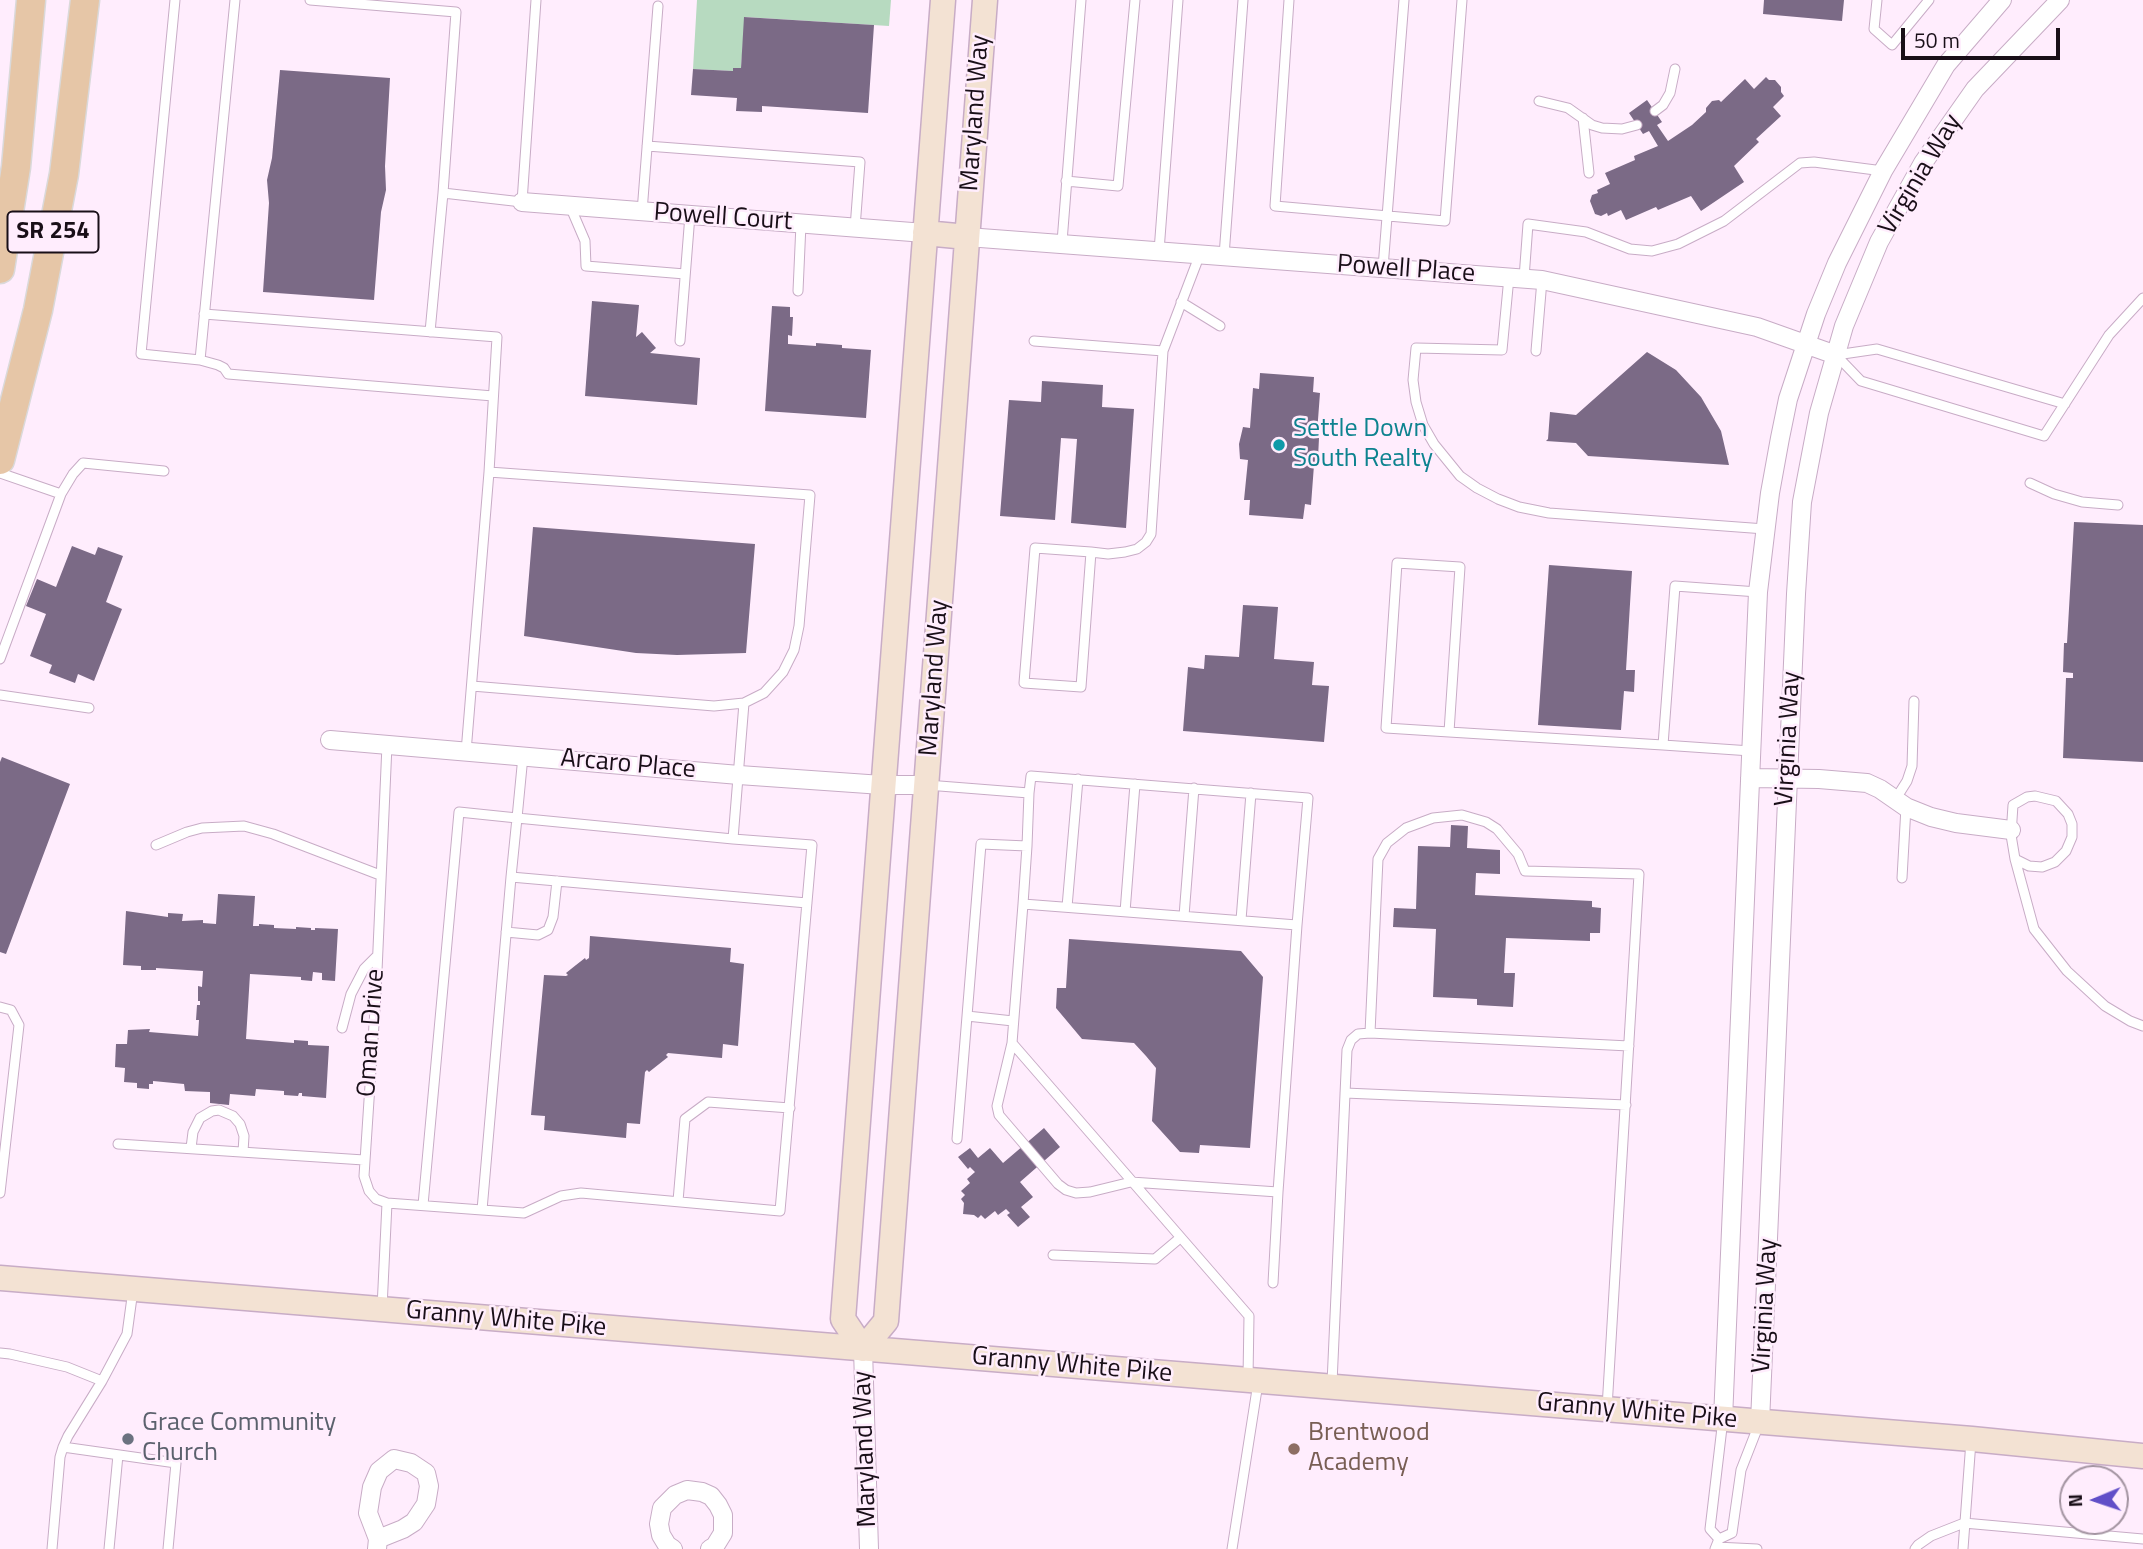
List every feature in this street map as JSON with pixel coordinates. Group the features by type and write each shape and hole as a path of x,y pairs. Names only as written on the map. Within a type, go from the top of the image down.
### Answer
{"main road":[{"name":"SR 254","path":"0,269 16,167 31,0"},
{"name":"SR 254","path":"0,460 38,310 64,174 85,0"},
{"name":"Maryland Way","path":"943,0 843,1319 863,1349 886,1321 985,0"},
{"path":"925,233 967,237"},
{"name":"Granny White Pike","path":"0,1278 1972,1439 2143,1456"}],"street":[{"name":"Virginia Way","path":"1723,1419 1758,592 1770,493 1788,399 1805,344 1837,263 1883,171 1946,65 2002,0"},
{"name":"Virginia Way","path":"1760,1422 1796,594 1802,502 1819,413 1844,326 1880,242 1923,163 1975,89 2060,0"},
{"name":"Powell Court","path":"522,202 925,233"},
{"name":"Powell Place","path":"967,237 1525,278 1757,327 1836,355"},
{"name":"Arcaro Place","path":"330,740 739,775 882,785 927,785"},
{"path":"1750,778 1867,783 1931,817 2011,830"},
{"name":"Maryland Way","path":"863,1349 869,1549"},
{"path":"394,1459 411,1463 426,1473 429,1486 426,1504 414,1522 378,1544 368,1513 372,1488 379,1471 394,1459"},
{"path":"673,1549 661,1535 659,1524 662,1508 675,1495 687,1490 711,1496 719,1505 723,1516 723,1533 710,1549"}],"lane":[{"path":"175,0 141,354 200,360 218,365 228,374 493,396"},
{"path":"200,360 235,0"},
{"path":"310,0 456,12 430,332"},
{"path":"443,194 522,202 536,0"},
{"path":"1062,243 1081,0"},
{"path":"1066,181 1118,186 1135,0"},
{"path":"1159,251 1178,0"},
{"path":"1224,256 1243,0"},
{"path":"1289,0 1275,206 1445,221 1462,0"},
{"path":"1383,268 1404,0"},
{"path":"1877,0 1874,29 1892,45 1929,0"},
{"path":"642,212 658,6"},
{"path":"1655,111 1663,105 1670,93 1675,69"},
{"path":"1539,101 1558,104 1592,125 1613,130 1637,125"},
{"path":"1583,118 1590,173"},
{"path":"648,146 860,162 855,228"},
{"path":"1536,351 1525,278 1528,224 1586,232 1640,251 1663,248 1696,236 1724,221 1792,168 1807,161 1883,171"},
{"path":"570,206 585,241 586,266 685,274"},
{"path":"680,341 690,215"},
{"path":"798,291 802,224"},
{"path":"1091,552 1081,687 1024,683 1035,548 1125,552 1137,549 1146,542 1150,534 1164,351 1200,254"},
{"path":"1525,278 1502,350 1416,348 1413,380 1423,425 1434,444 1460,476 1499,499 1519,507 1549,513 1765,529"},
{"path":"1836,355 1861,381 2044,436 2109,335 2143,298"},
{"path":"1181,302 1220,326"},
{"path":"204,314 497,337 489,472 466,751"},
{"path":"1034,341 1164,351"},
{"path":"1836,355 1877,349 2065,404"},
{"path":"0,659 61,494 73,474 83,463 164,471"},
{"path":"472,686 715,706 744,703 764,692 783,672 794,650 799,626 810,495 489,472"},
{"path":"0,473 61,494"},
{"path":"2030,483 2068,499 2118,505"},
{"path":"1448,732 1460,567 1397,563 1386,728 1663,746 1751,751"},
{"path":"1663,746 1675,586 1758,592"},
{"path":"0,695 89,708"},
{"path":"1902,878 1901,803 1912,766 1914,701"},
{"path":"733,839 744,703"},
{"name":"Oman Drive","path":"387,745 364,1160 364,1176 369,1191 376,1199 387,1203"},
{"path":"482,1210 523,755"},
{"path":"1273,1283 1308,798 1031,776 1012,1043 998,1096 999,1115 1066,1190 1083,1193 1131,1182 1278,1192"},
{"path":"1067,908 1078,779"},
{"path":"1125,912 1135,784"},
{"path":"927,785 1029,793"},
{"path":"1184,916 1194,788"},
{"path":"1241,920 1251,793"},
{"path":"2015,859 2035,867 2061,858 2070,845 2072,824 2068,814 2056,801 2035,796 2027,797 2013,805 2011,830 2015,859 2034,929 2067,971 2105,1006 2143,1026"},
{"path":"382,1310 387,1203 523,1213 561,1196 581,1193 780,1211 812,845 459,812 423,1205"},
{"path":"1370,1033 1378,859 1387,843 1406,828 1446,815 1462,815 1497,829 1518,854 1525,871 1639,874 1607,1410"},
{"path":"156,845 202,828 244,826 273,834 380,875"},
{"path":"957,1139 981,844 1027,846"},
{"path":"511,877 807,903"},
{"path":"506,932 538,934 548,930 553,917 557,881"},
{"path":"1023,904 1297,925"},
{"path":"342,1028 354,988 364,970 377,956"},
{"path":"0,1007 14,1013 19,1025 0,1191"},
{"path":"967,1016 1013,1021"},
{"path":"1332,1387 1347,1050 1351,1040 1358,1034 1370,1033 1629,1046"},
{"path":"1012,1043 1249,1317 1253,1380 1233,1549"},
{"path":"1345,1093 1626,1105"},
{"path":"678,1201 685,1119 708,1102 790,1108"},
{"path":"191,1148 193,1132 200,1118 219,1110 233,1115 240,1124 244,1136 243,1152"},
{"path":"118,1144 364,1160"},
{"path":"1053,1255 1156,1259 1180,1238"},
{"path":"52,1549 63,1447 127,1335 133,1289"},
{"path":"0,1353 67,1367 102,1381"},
{"name":"Virginia Way","path":"1723,1419 1710,1529 1717,1545 1732,1532 1741,1470 1760,1422"},
{"path":"1963,1549 1972,1439"},
{"path":"63,1447 176,1463 168,1549"},
{"path":"109,1549 118,1455"},
{"path":"1915,1549 1931,1536 1964,1523 2143,1539"},
{"path":"1717,1545 1757,1549"}],"green space":[{"path":"697,0 891,0 889,26 745,17 741,68 734,68 733,71 693,69"}],"building":[{"path":"1764,0 1844,0 1842,21 1763,14"},
{"path":"744,17 874,25 868,113 762,106 762,112 736,111 737,98 691,95 693,69 733,71 733,68 741,68"},
{"path":"280,70 390,78 386,190 381,212 374,300 263,292 269,203 267,180 272,158"},
{"path":"1766,77 1775,80 1781,87 1784,96 1773,107 1781,116 1756,139 1759,142 1734,166 1744,182 1701,211 1691,196 1626,220 1621,210 1608,216 1607,213 1601,216 1595,214 1590,201 1592,195 1598,193 1597,190 1610,184 1605,173 1658,146 1649,131 1643,134 1629,113 1647,100 1662,122 1657,125 1668,141 1692,125 1706,112 1712,101 1721,102 1745,79 1754,89"},
{"path":"592,301 639,305 636,337 642,332 656,348 650,353 700,358 697,405 585,396"},
{"path":"772,306 790,307 790,317 793,317 792,336 788,335 788,344 816,346 816,343 871,350 866,418 765,411"},
{"path":"1647,352 1676,370 1701,397 1721,431 1729,465 1588,456 1576,443 1546,441 1550,412 1576,415"},
{"name":"Settle Down South Realty","path":"1260,373 1314,377 1313,392 1320,393 1318,458 1314,465 1311,505 1305,504 1303,519 1249,515 1250,500 1244,500 1248,460 1240,459 1239,444 1243,427 1250,428 1253,388 1259,389"},
{"path":"1042,381 1103,385 1102,407 1134,409 1126,528 1071,523 1077,439 1061,438 1055,520 1000,516 1009,400 1041,402"},
{"path":"2074,522 2143,525 2143,762 2063,758 2066,678 2073,678 2073,673 2063,672"},
{"path":"533,527 755,544 746,653 636,653 524,636"},
{"path":"72,546 95,555 98,547 123,556 106,602 122,609 94,681 78,674 75,683 49,673 52,665 30,656 46,614 26,606 37,579 56,587"},
{"path":"1549,565 1632,571 1626,670 1635,670 1634,692 1624,691 1621,730 1538,725"},
{"path":"1243,605 1278,607 1274,659 1314,662 1312,685 1329,686 1324,742 1183,731 1188,667 1204,669 1205,655 1239,657"},
{"path":"2,757 70,784 6,954 0,952"},
{"path":"1451,825 1468,826 1467,848 1500,850 1500,874 1476,873 1475,895 1592,901 1592,907 1601,908 1600,933 1590,933 1590,941 1506,938 1504,973 1515,973 1513,1007 1477,1005 1477,999 1433,997 1436,929 1393,927 1394,908 1416,909 1418,846 1450,847"},
{"path":"218,894 255,896 253,926 259,924 274,925 274,928 338,929 335,981 322,980 322,973 313,972 312,981 301,980 301,977 250,974 246,1039 294,1043 294,1040 308,1041 308,1045 329,1046 326,1098 302,1096 302,1093 298,1096 284,1095 284,1091 256,1089 255,1096 230,1094 229,1105 210,1103 210,1092 185,1091 184,1084 153,1081 153,1084 149,1084 149,1089 137,1088 137,1083 124,1082 125,1068 115,1067 116,1044 127,1044 128,1030 150,1029 149,1032 198,1036 198,986 202,987 203,971 156,968 141,970 141,966 123,965 126,911 168,917 168,913 183,914 182,921 203,920 203,923 216,924"},
{"path":"590,936 731,948 730,962 744,964 738,1046 723,1044 722,1058 668,1053 668,1057 649,1072 647,1070 640,1124 627,1123 626,1138 544,1130 545,1116 531,1115 544,975 566,976 576,965 589,958"},
{"path":"1069,939 1241,951 1263,977 1250,1148 1200,1145 1199,1153 1180,1152 1152,1121 1156,1068 1146,1056 1134,1043 1082,1039 1056,1008 1057,988 1066,988"},
{"path":"1044,1128 1060,1147 1020,1182 1033,1197 1021,1207 1030,1217 1018,1227 1007,1215 1010,1213 1006,1209 998,1215 995,1211 985,1219 981,1215 978,1218 963,1214 964,1203 961,1199 965,1195 961,1191 970,1183 967,1179 975,1172 970,1167 968,1169 958,1157 970,1148 978,1158 990,1148 1003,1163"}],"place":[{"name":"Settle Down South Realty","path":"1279,445"},
{"name":"Grace Community Church","path":"128,1439"},
{"name":"Brentwood Academy","path":"1294,1449"}]}
